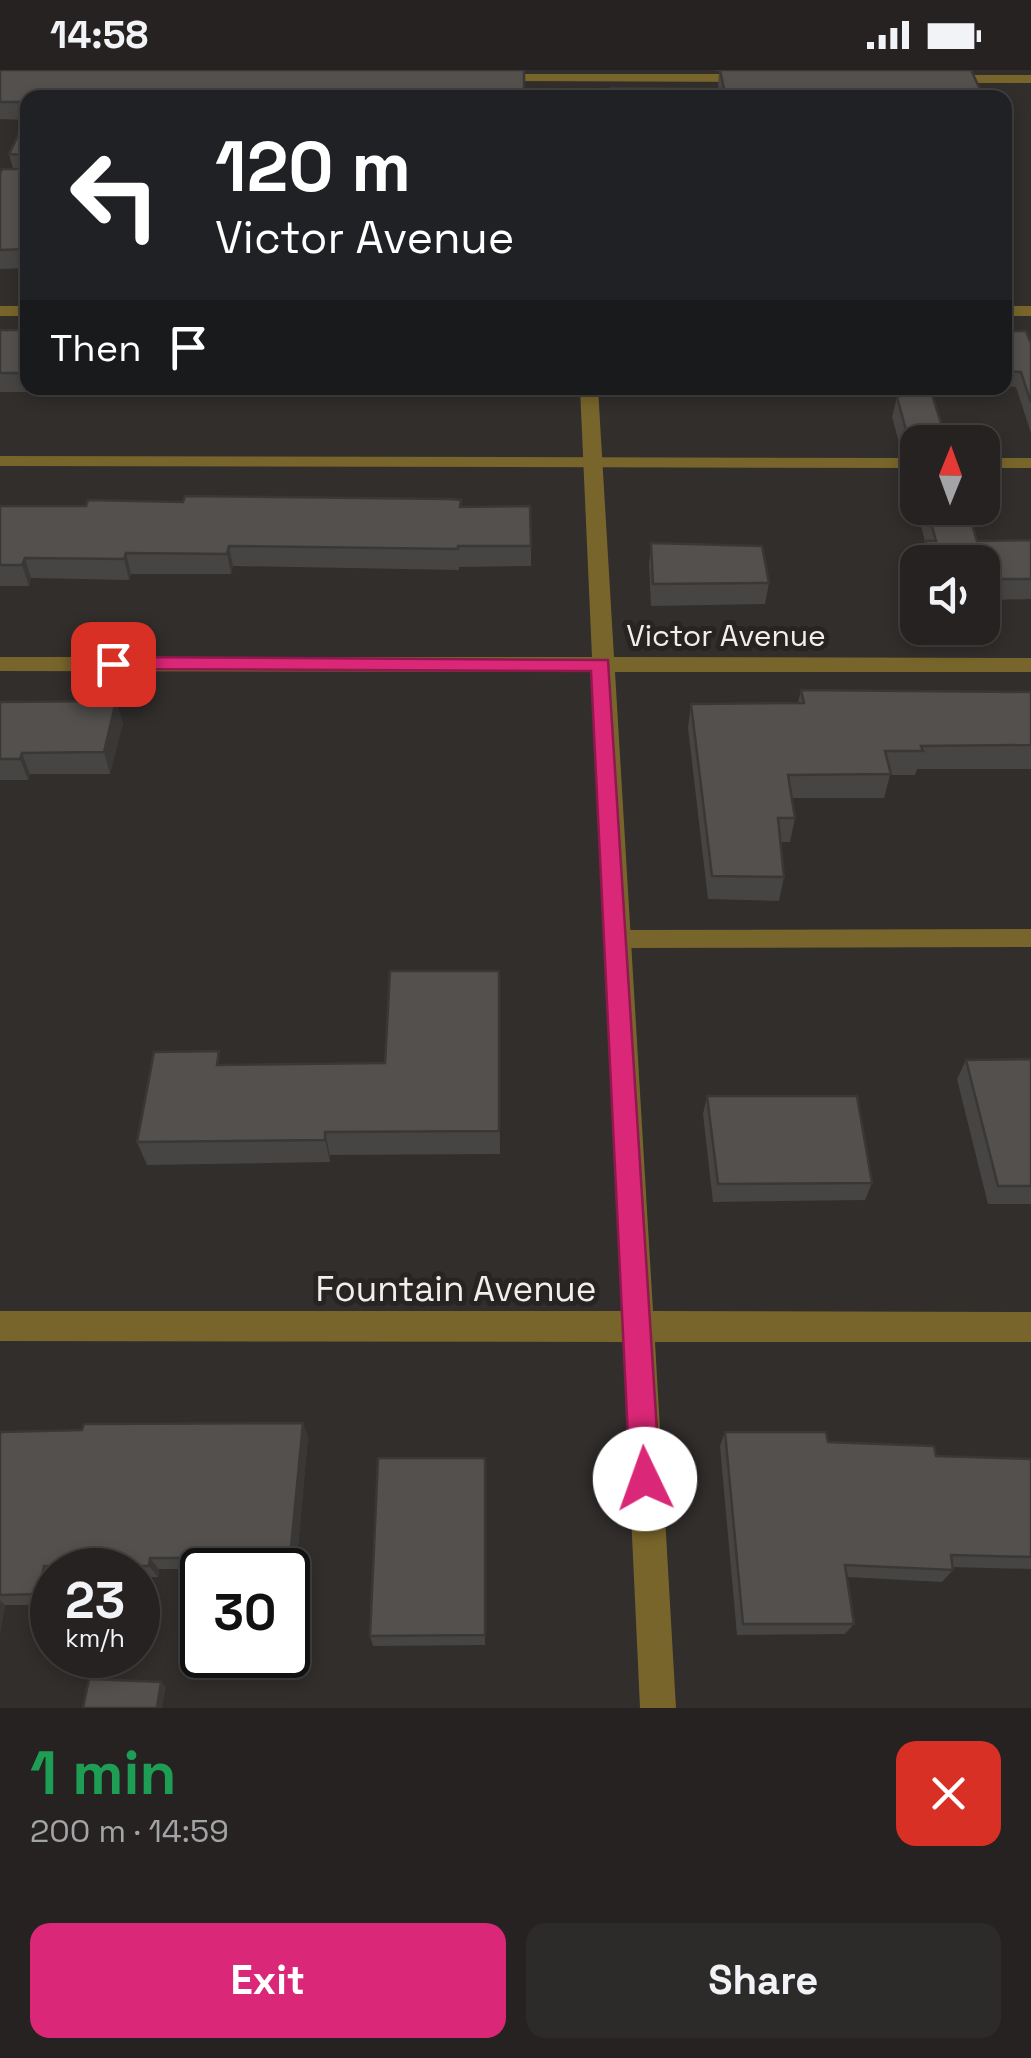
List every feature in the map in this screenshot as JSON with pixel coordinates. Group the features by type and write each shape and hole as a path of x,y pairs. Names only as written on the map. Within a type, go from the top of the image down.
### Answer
{"street":[{"path":"471,78 569,74 762,78"},
{"path":"916,78 1031,79"},
{"path":"590,395 658,1708"},
{"name":"Victor Avenue","path":"0,664 1031,665"},
{"name":"Fountain Avenue","path":"0,1326 1031,1327"}],"lane":[{"path":"0,460 900,462"},
{"path":"1000,463 1031,463"},
{"path":"616,939 1031,938"}],"building":[{"path":"0,70 524,70 524,90 20,90 20,102 0,102"},
{"path":"720,70 971,70 980,90 611,90 611,88 724,89"},
{"path":"20,131 20,155 9,154"},
{"path":"2,169 20,169 20,249 0,250"},
{"path":"0,330 20,330 20,373 0,373"},
{"path":"1012,331 1026,331 1031,341 1031,403 1021,372 1012,371"},
{"path":"932,395 942,425 905,425 897,397"},
{"path":"185,496 450,499 461,500 460,507 530,506 531,546 229,546 227,554 126,553 124,559 25,558 22,565 0,565 0,506 86,506 88,500 183,502"},
{"path":"932,525 972,525 977,541 1031,540 1031,579 1000,579 1000,545 926,545 925,541 936,541"},
{"path":"651,543 762,546 769,583 653,584"},
{"path":"801,690 1031,692 1031,745 921,746 923,751 885,751 891,774 788,775 795,818 778,818 784,877 712,876 691,704 804,703"},
{"path":"116,701 104,752 22,753 20,759 0,759 0,702"},
{"path":"390,971 499,971 499,1131 325,1132 325,1140 137,1142 154,1052 219,1051 217,1065 385,1063"},
{"path":"1031,1059 1031,1186 998,1186 966,1060"},
{"path":"707,1096 857,1096 872,1183 718,1184"},
{"path":"303,1423 291,1548 180,1548 180,1558 160,1558 160,1548 30,1548 30,1594 0,1595 0,1432 82,1430 84,1424"},
{"path":"725,1432 826,1432 828,1442 934,1446 936,1456 1031,1459 1031,1557 951,1555 953,1570 845,1565 854,1624 743,1624"},
{"path":"378,1458 485,1458 485,1635 370,1636"},
{"path":"89,1679 161,1682 157,1708 83,1708"}],"route":[{"path":"113,664 601,665 645,1479"}]}
